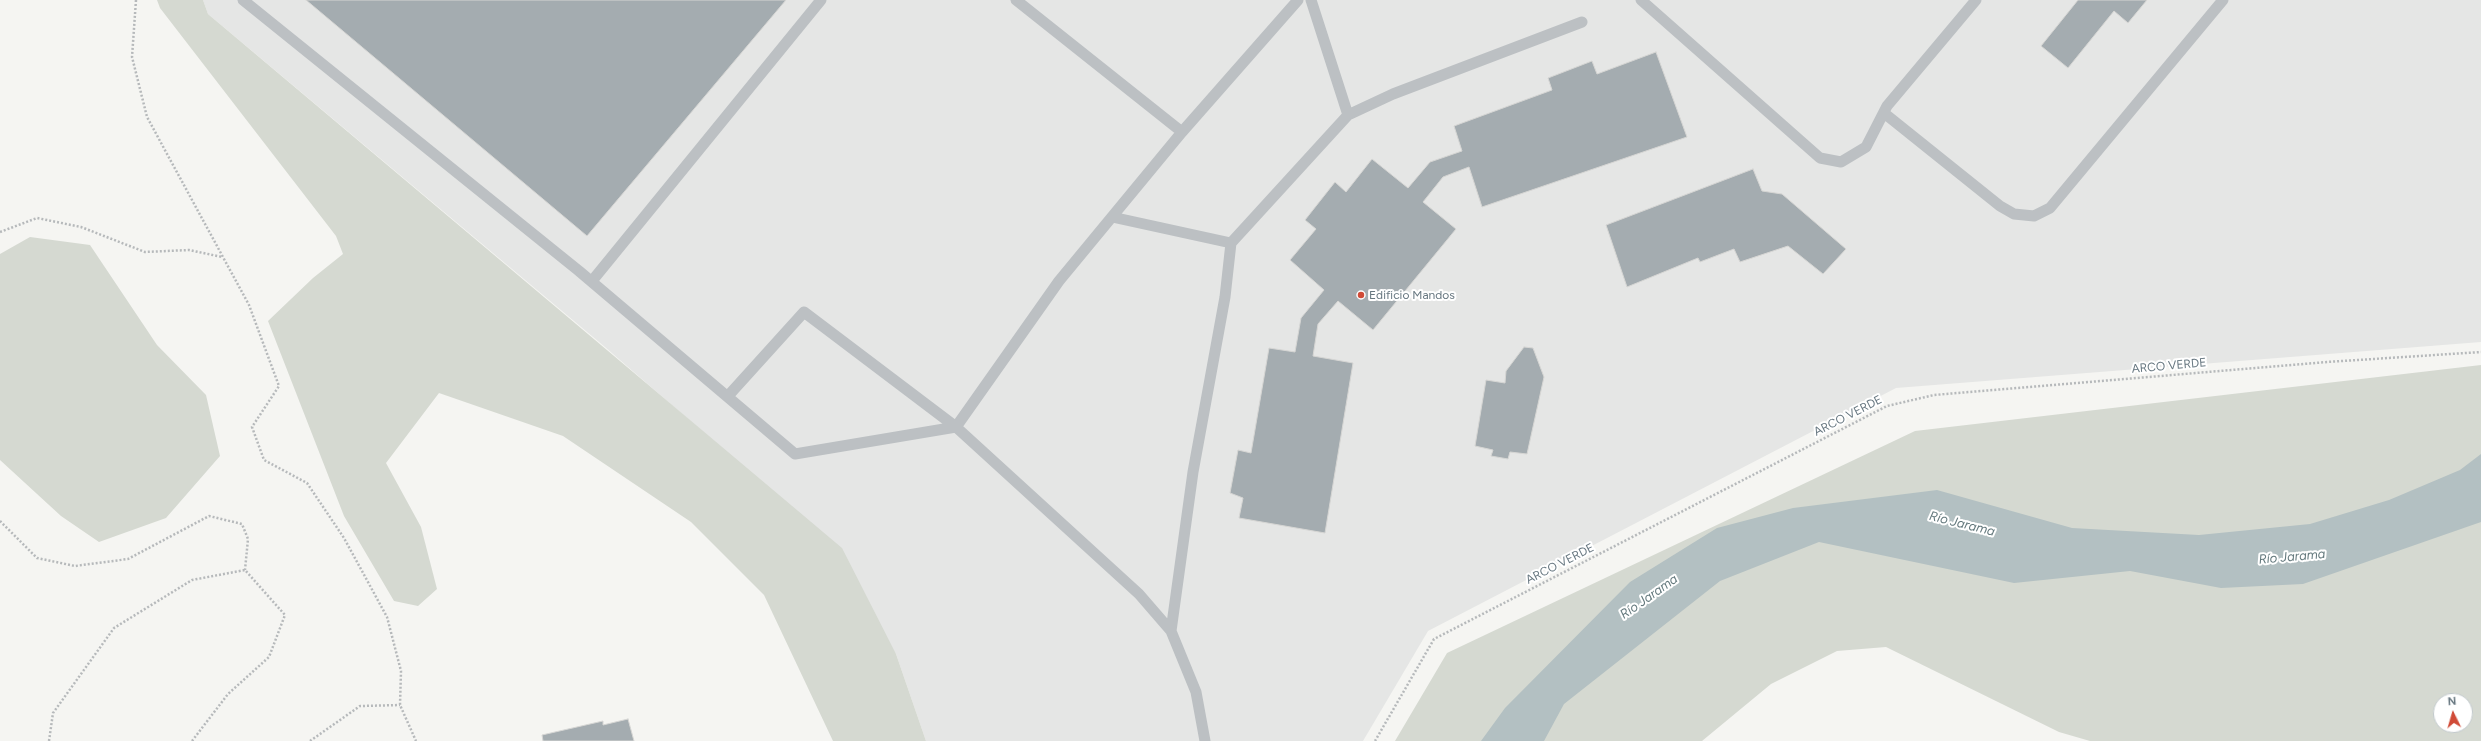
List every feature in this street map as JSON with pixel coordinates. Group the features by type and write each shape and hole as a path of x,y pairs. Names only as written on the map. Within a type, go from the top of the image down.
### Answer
{"lane":[{"path":"243,0 592,281 795,454 956,427 1059,281 1182,132 1298,0"},
{"path":"592,281 821,0"},
{"path":"1016,0 1182,132"},
{"path":"1311,0 1348,115"},
{"path":"1641,0 1820,158 1841,162 1866,147 1884,113 1976,0"},
{"path":"1884,113 2000,206 2014,214 2034,216 2050,208 2223,0"},
{"path":"1171,631 1192,479 1225,297 1231,243 1348,115 1393,94 1582,22"},
{"path":"1112,217 1231,243"},
{"path":"728,396 804,312 956,427 1139,594 1171,631 1196,692 1205,741"}],"path":[{"path":"136,0 132,57 147,117 249,305 279,386 252,427 264,460 307,483 344,538 387,616 401,671 400,705 416,741"},
{"path":"0,232 37,218 81,227 145,252 189,250 222,257"},
{"name":"ARCO VERDE","path":"1375,741 1434,639 1887,406 1934,395 2327,362 2481,352"},
{"path":"0,521 37,558 75,566 128,559 209,516 242,524 248,539 245,570 285,614 269,657 228,694 192,741"},
{"path":"49,741 53,713 114,628 192,580 245,570"},
{"path":"310,741 360,706 400,705"}],"shaded area":[{"path":"157,0 203,0 208,14 842,548 896,654 926,741 833,741 764,595 691,522 563,436 439,393 386,463 421,527 437,589 418,606 394,601 344,516 268,321 313,278 343,254 336,236 160,8"},
{"path":"203,0 2481,0 2481,342 1896,388 1428,631 1363,741 926,741 896,654 741,465 605,347 208,14"},
{"path":"30,237 90,245 157,345 206,395 220,456 166,518 99,542 61,516 0,460 0,254"},
{"path":"2481,365 2481,741 2090,741 2059,732 1886,647 1837,651 1771,684 1702,741 1395,741 1447,653 1915,431"}],"water":[{"name":"Río Jarama","path":"2481,454 2481,522 2303,584 2221,588 2130,571 2014,583 1819,542 1720,581 1564,704 1544,741 1481,741 1505,708 1630,582 1717,528 1793,508 1937,490 2072,528 2199,535 2310,524 2389,500 2460,470"}],"building":[{"path":"306,0 786,0 587,236"},
{"path":"2078,0 2147,0 2128,23 2114,11 2068,68 2041,46"},
{"name":"Edificio Mandos","path":"1656,52 1687,137 1482,207 1469,167 1443,177 1423,202 1456,229 1373,330 1338,301 1318,324 1313,356 1353,363 1325,533 1239,518 1243,498 1230,493 1238,450 1251,453 1269,348 1295,352 1301,318 1324,290 1290,260 1316,229 1305,220 1335,182 1346,192 1372,159 1408,188 1430,162 1462,151 1454,126 1552,90 1548,78 1592,61 1597,74"},
{"path":"1753,169 1762,191 1782,194 1846,249 1823,274 1788,246 1740,262 1734,249 1700,262 1698,258 1627,287 1606,225"},
{"path":"1524,347 1533,348 1544,377 1527,454 1510,452 1508,459 1491,456 1493,450 1475,446 1486,380 1505,383 1506,371"},
{"path":"628,719 634,741 543,741 542,735 603,721 603,725"}],"place":[{"name":"Edificio Mandos","path":"1361,295"}]}
